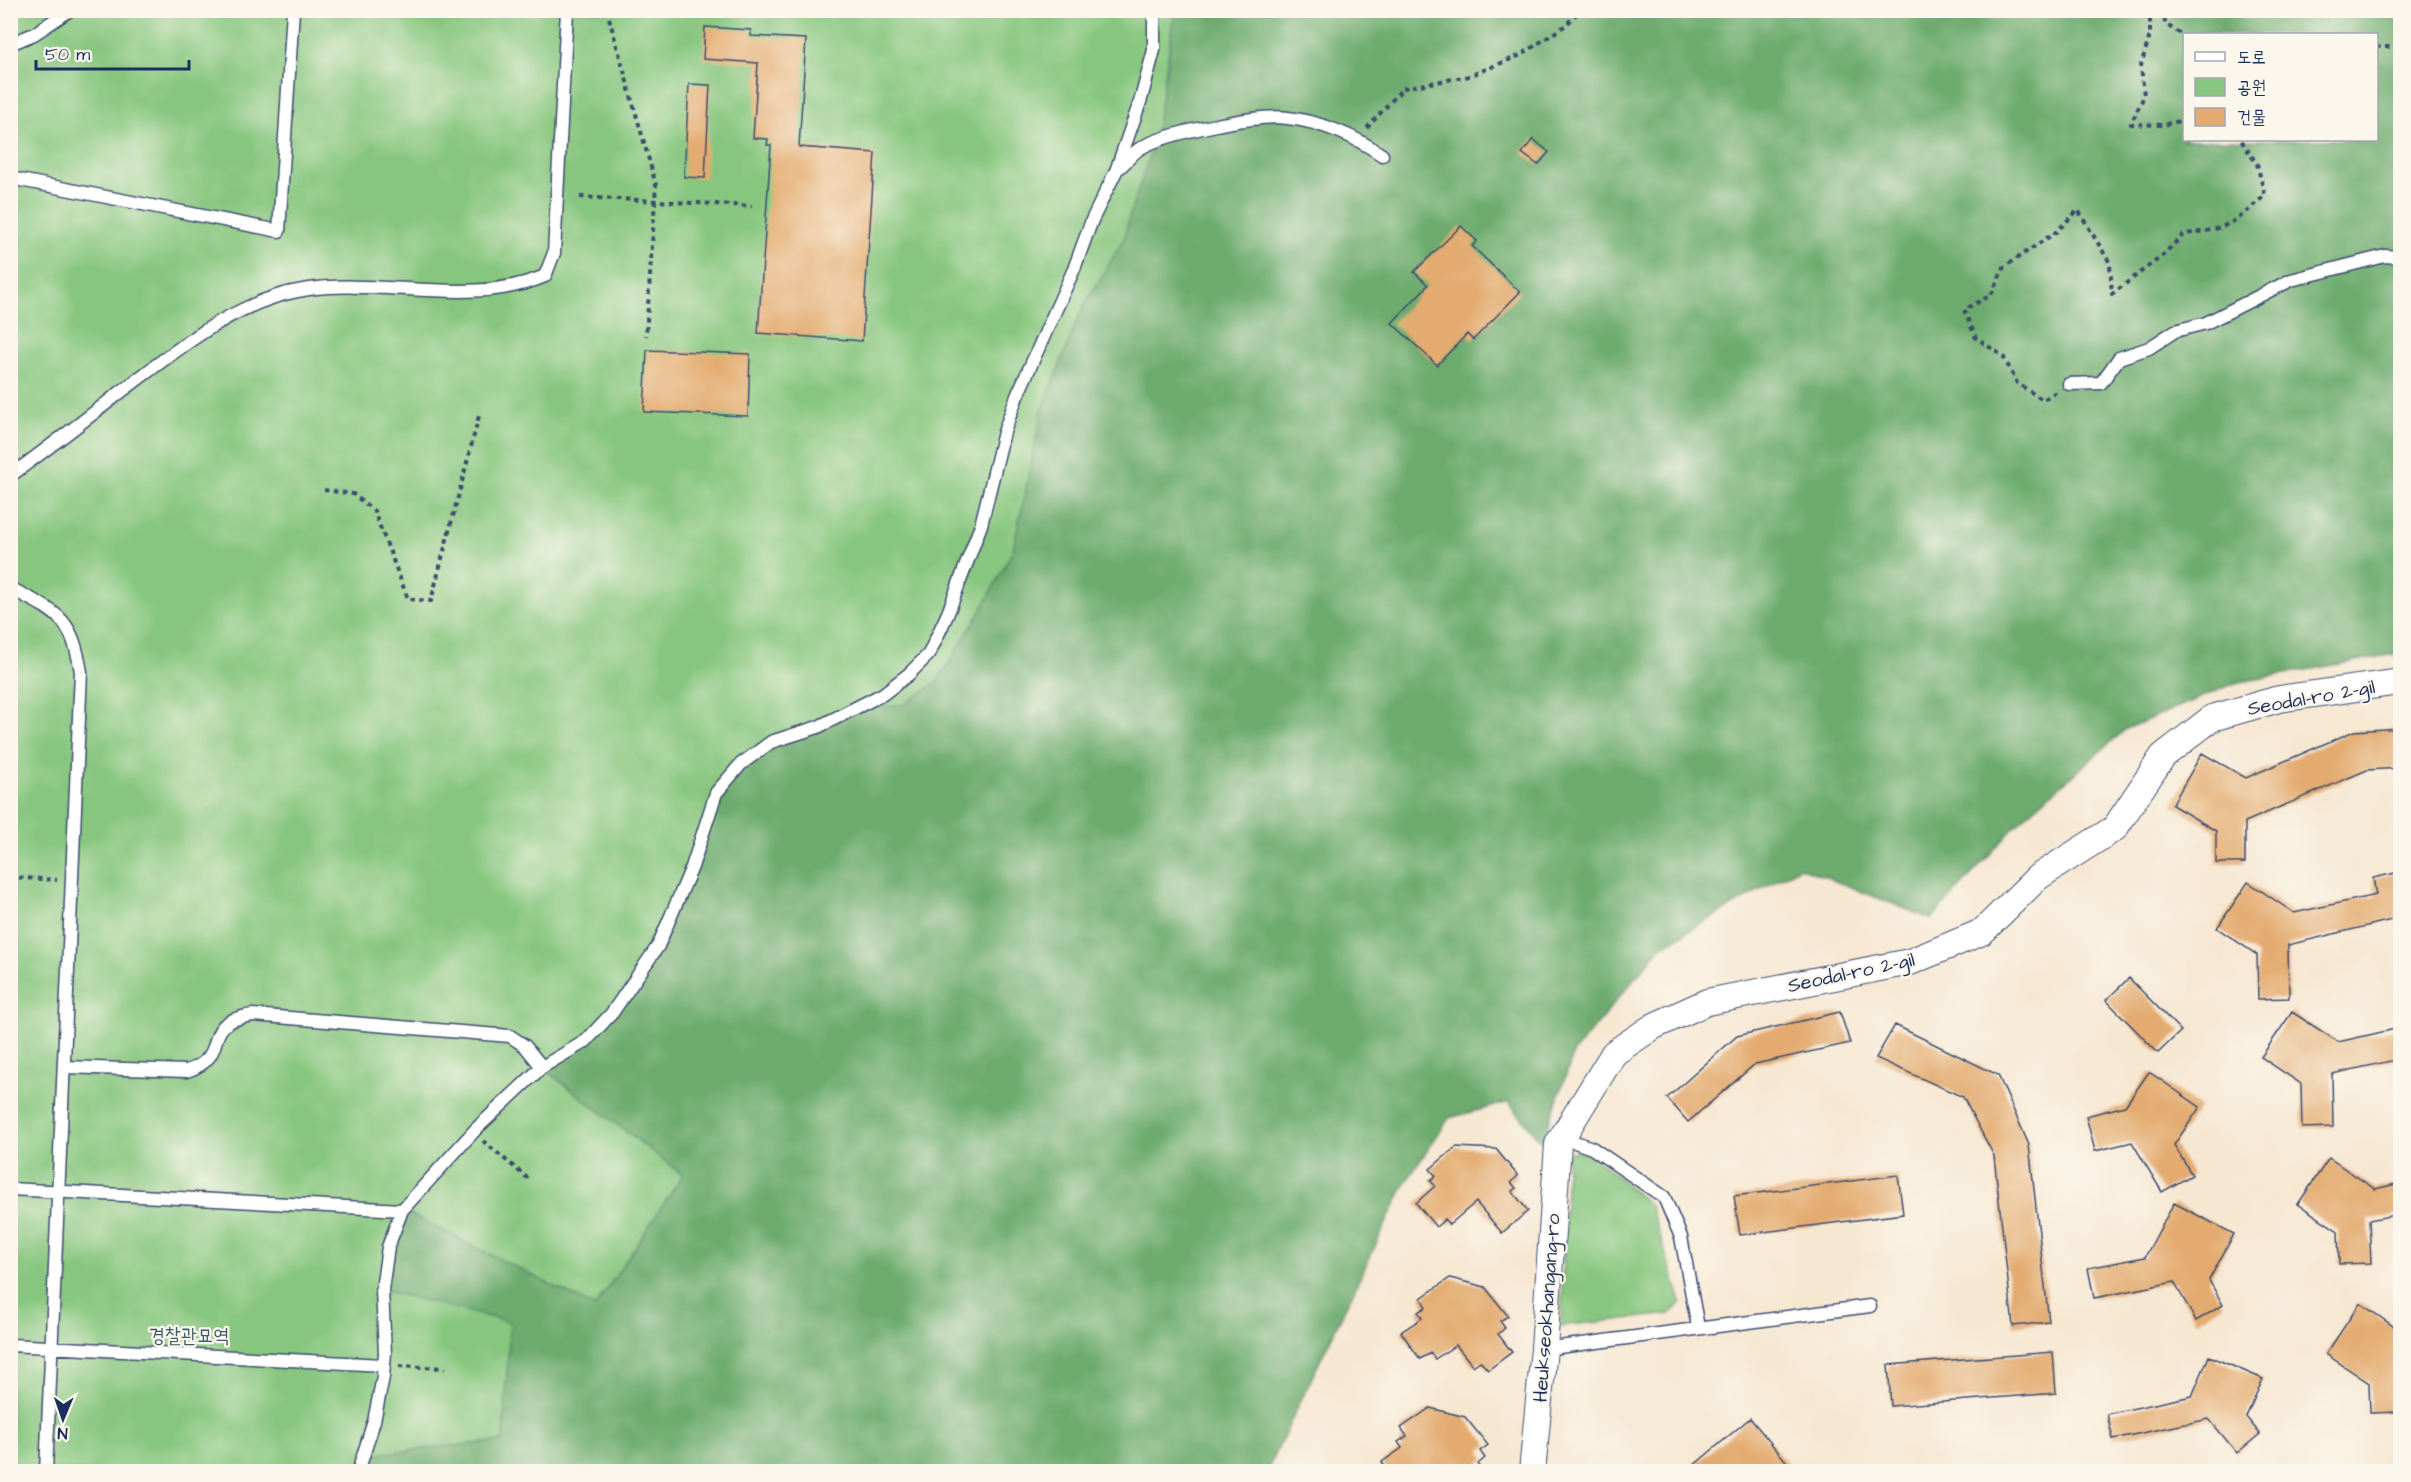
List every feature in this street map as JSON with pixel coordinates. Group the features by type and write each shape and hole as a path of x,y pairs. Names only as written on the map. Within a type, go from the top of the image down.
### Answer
{"street":[{"name":"Seodal-ro 2-gil","path":"1560,1141 1614,1053 1654,1026 1707,1002 1910,962 1982,932 2038,877 2115,828 2163,756 2212,718 2278,699 2400,682"},
{"name":"Heukseokhangang-ro","path":"1532,1472 1560,1141"}],"lane":[{"path":"10,44 34,34 70,10"},
{"path":"10,178 279,231 293,10"},
{"path":"10,476 186,343 244,309 281,295 328,287 483,289 522,286 545,276 554,253 567,10"},
{"path":"358,1472 374,1420 383,1365 382,1290 388,1247 402,1210 473,1133 542,1067 586,1041 612,1013 658,946 677,904 717,793 741,764 771,742 818,727 884,694 929,654 948,613 981,525 1004,432 1017,396 1074,269 1092,220 1116,171 1141,99 1154,50 1154,10"},
{"path":"1116,171 1140,148 1198,128 1264,118 1288,118 1357,137 1382,155"},
{"path":"2069,384 2101,383 2119,358 2149,348 2175,331 2206,323 2291,280 2385,256 2400,257"},
{"path":"10,588 55,615 67,625 76,641 81,672 46,1472"},
{"path":"64,1067 187,1071 204,1065 214,1052 218,1030 226,1023 236,1017 253,1015 510,1036 525,1046 542,1067"},
{"path":"1560,1141 1592,1148 1664,1197 1681,1237 1698,1327"},
{"path":"10,1188 402,1210"},
{"path":"1544,1350 1698,1327 1870,1306"},
{"path":"10,1345 383,1365"},
{"path":"10,1470 17,1472"}],"path":[{"path":"1357,137 1380,116 1402,88 1468,76 1521,55 1566,25 1580,10"},
{"path":"2150,10 2150,36 2141,65 2144,96 2130,124 2162,125 2183,120"},
{"path":"2164,10 2165,24 2183,35"},
{"path":"609,18 656,185 646,336"},
{"path":"2378,47 2400,47"},
{"path":"2069,384 2043,400 2017,383 2003,356 1976,338 1964,310 1991,295 2004,267 2056,232 2078,210 2110,263 2112,294 2163,256 2184,234 2216,231 2243,216 2265,195 2257,164 2242,141"},
{"path":"580,197 752,206"},
{"path":"324,490 353,494 374,511 408,599 431,600 480,412"},
{"path":"10,877 73,881"},
{"path":"473,1133 531,1181"},
{"path":"383,1365 445,1368"}],"green space":[{"name":"경찰관묘역","path":"10,11 2114,11 874,1472 11,1471"},
{"path":"1175,11 2400,11 2400,653 2235,683 2126,729 2021,820 1931,919 1800,867 1661,947 1574,1052 1542,1143 1509,1102 1449,1118 1406,1182 1267,1471 358,1472 365,1455 503,1441 510,1322 382,1290 402,1210 595,1307 683,1175 542,1067 586,1041 658,946 716,793 771,742 851,710 904,705 937,682 980,613 1013,550 1043,408 1081,311 1124,239 1155,139"},
{"path":"1579,1151 1593,1156 1650,1205 1681,1302 1670,1314 1561,1326 1567,1153"}],"building":[{"path":"705,27 751,30 751,36 806,39 799,147 875,153 862,341 758,333 771,145 767,145 768,139 753,138 758,63 703,59"},
{"path":"689,84 710,85 705,178 684,177"},
{"path":"1533,139 1549,152 1538,165 1522,153"},
{"path":"1461,226 1477,241 1472,246 1520,292 1473,340 1467,334 1437,365 1392,323 1428,285 1414,272"},
{"path":"647,350 750,354 748,416 644,412"},
{"path":"2400,728 2400,768 2367,770 2245,822 2245,863 2216,863 2216,831 2172,805 2202,753 2246,778 2354,731"},
{"path":"2400,872 2400,918 2288,945 2289,998 2258,999 2257,955 2217,928 2248,882 2294,913 2376,895 2373,878"},
{"path":"2129,978 2181,1031 2158,1053 2106,1000"},
{"path":"1840,1012 1850,1043 1755,1064 1688,1122 1667,1098 1737,1036"},
{"path":"2292,1012 2338,1042 2400,1028 2400,1059 2332,1074 2333,1127 2302,1128 2301,1084 2261,1057"},
{"path":"1895,1025 1998,1075 2029,1145 2049,1322 2013,1326 1994,1156 1963,1097 1876,1058"},
{"path":"2149,1072 2200,1107 2174,1145 2192,1175 2162,1192 2132,1142 2095,1151 2086,1116 2125,1106"},
{"path":"1456,1147 1496,1149 1518,1176 1511,1182 1516,1188 1512,1191 1528,1211 1502,1233 1476,1202 1449,1225 1445,1219 1436,1227 1416,1203 1435,1186 1430,1180 1436,1176 1430,1169"},
{"path":"2329,1158 2375,1189 2400,1183 2400,1214 2369,1220 2371,1263 2339,1264 2338,1231 2298,1204"},
{"path":"1898,1175 1903,1214 1740,1235 1734,1196"},
{"path":"2174,1203 2234,1234 2209,1280 2223,1305 2196,1321 2174,1282 2094,1298 2088,1268 2145,1257"},
{"path":"1450,1278 1485,1287 1508,1316 1500,1321 1505,1328 1498,1334 1512,1352 1488,1370 1480,1361 1473,1366 1456,1345 1435,1359 1431,1353 1420,1359 1401,1332 1422,1318 1418,1312 1426,1307 1421,1298"},
{"path":"2360,1303 2400,1331 2400,1412 2370,1413 2369,1383 2326,1354"},
{"path":"2053,1352 2056,1393 1891,1406 1888,1365"},
{"path":"2209,1356 2263,1379 2246,1417 2260,1434 2237,1453 2209,1419 2113,1439 2107,1414 2192,1396"},
{"path":"1430,1408 1465,1417 1488,1445 1480,1451 1485,1458 1478,1464 1484,1472 1444,1472 1438,1465 1428,1472 1388,1472 1382,1462 1402,1448 1398,1442 1407,1436 1401,1428"},
{"path":"1750,1418 1795,1472 1686,1472"}]}
